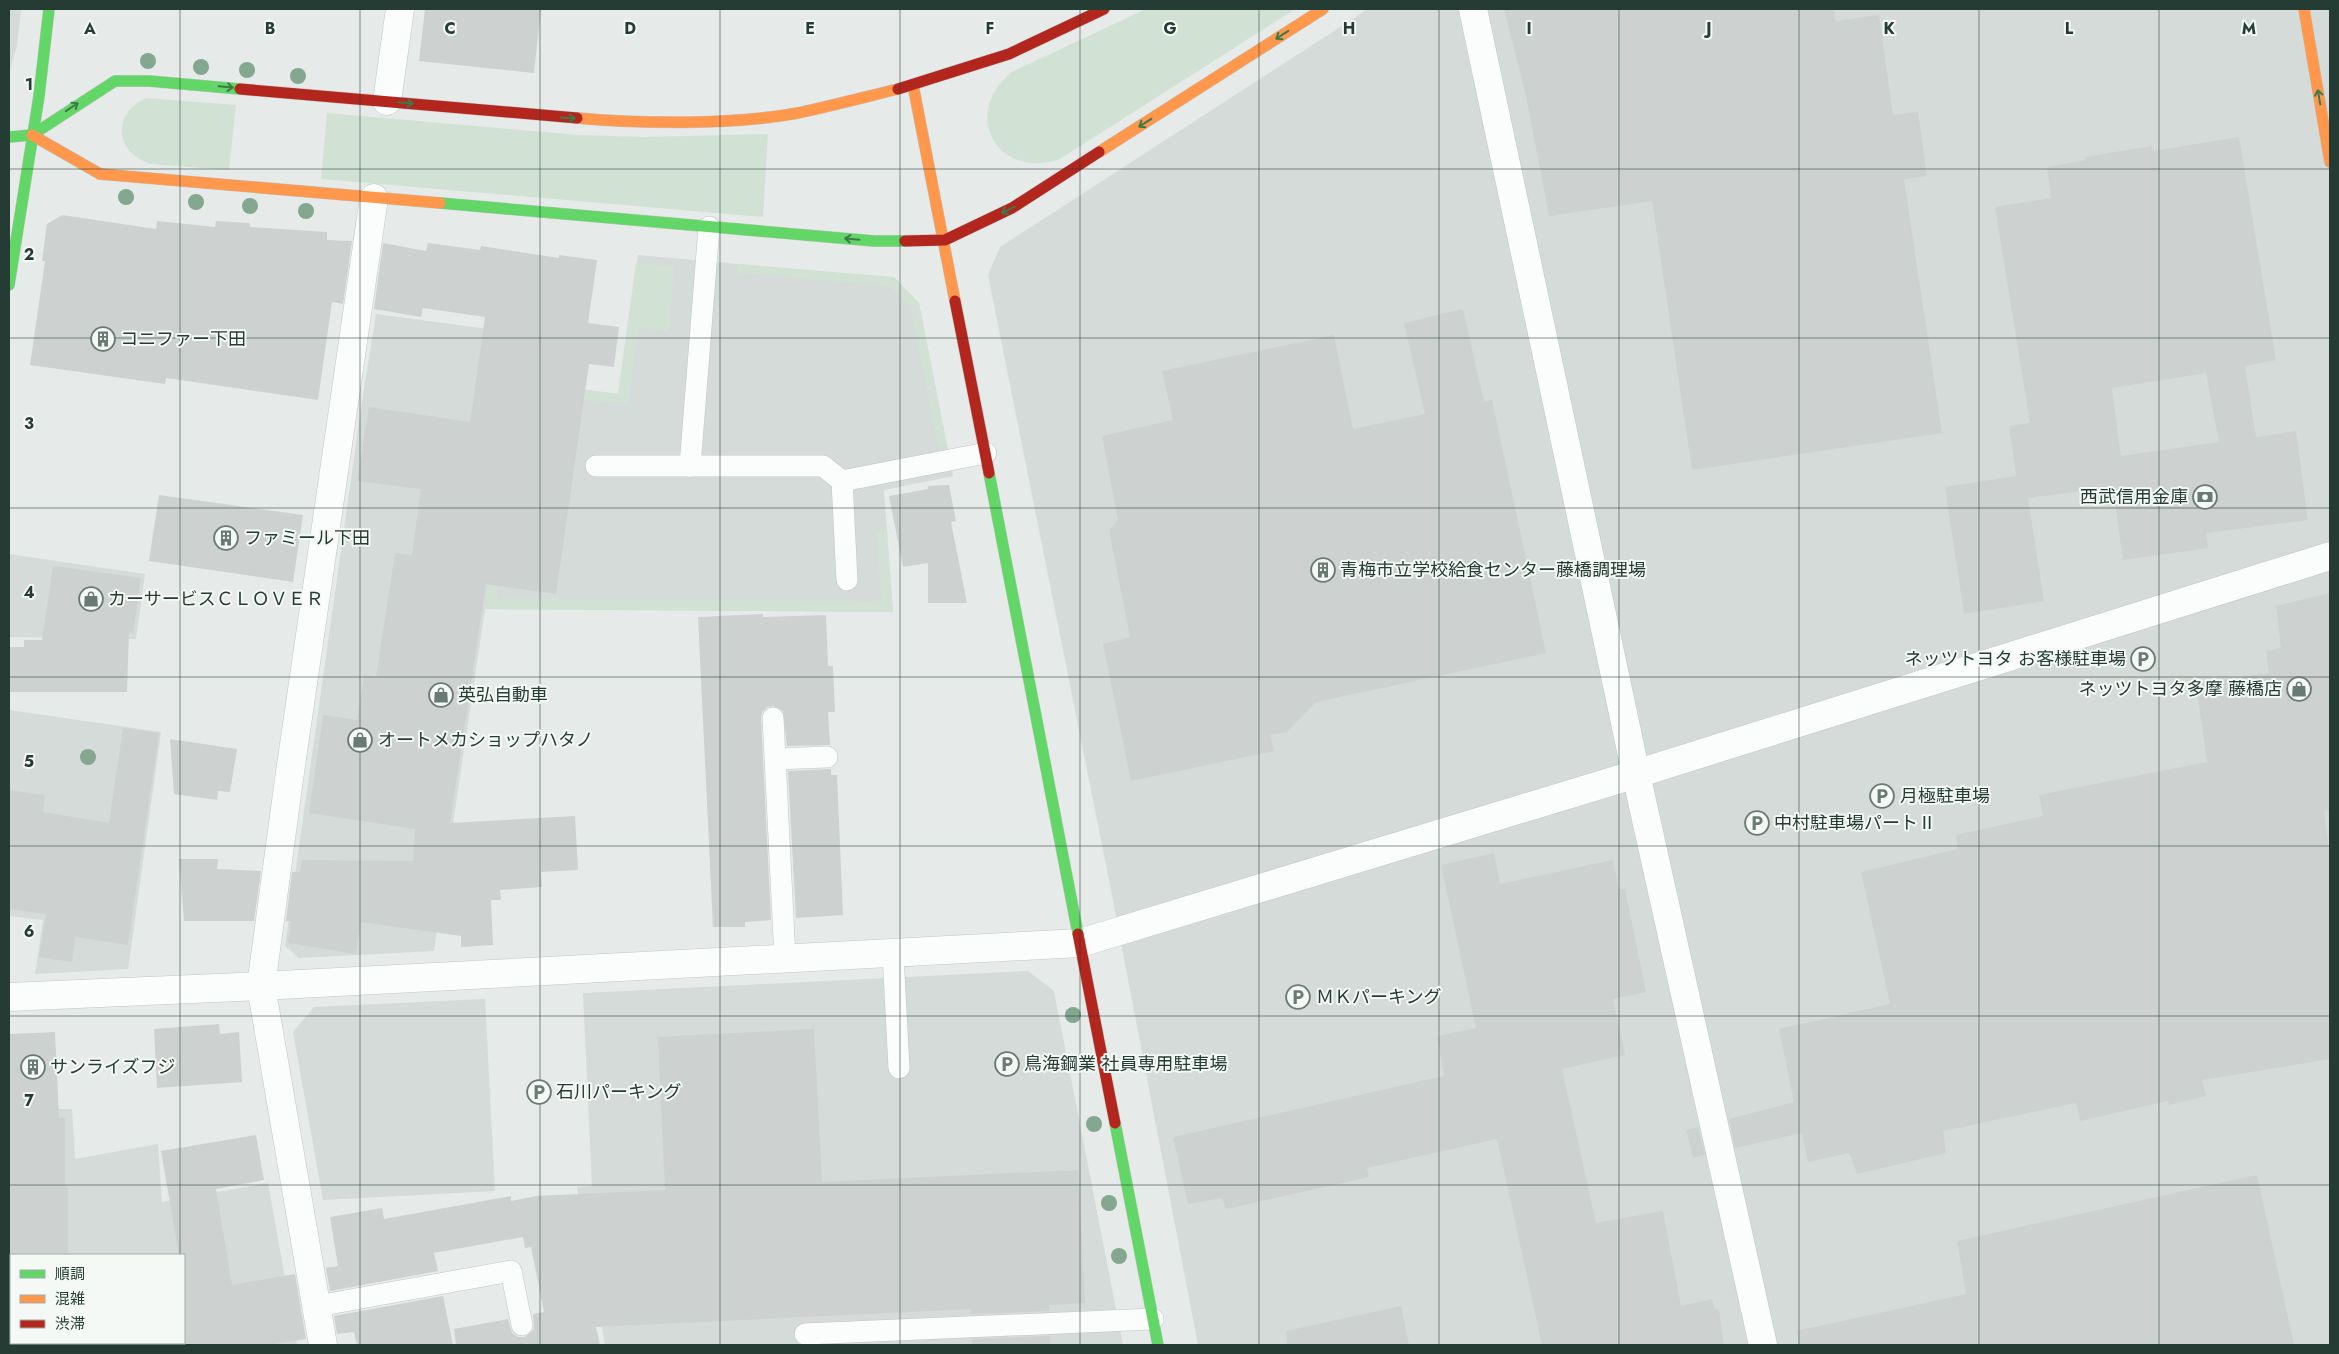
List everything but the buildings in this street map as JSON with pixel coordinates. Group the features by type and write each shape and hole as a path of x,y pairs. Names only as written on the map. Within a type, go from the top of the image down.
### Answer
{"street":[{"path":"9,285 39,96 49,9"},
{"path":"387,101 400,9"},
{"path":"9,137 32,135 114,81 149,81 595,120 672,122 746,119 797,113 913,85 1009,54 1104,9"},
{"path":"32,135 100,174 874,241 945,240 1012,208 1323,9"},
{"path":"1473,9 1636,774 1763,1345"},
{"path":"2304,9 2330,162"},
{"path":"913,85 945,240 1158,1345"},
{"path":"323,1345 261,986 374,198"},
{"path":"9,997 261,986 1080,943 1636,774 2330,556"}],"lane":[{"path":"690,466 709,227"},
{"path":"842,481 986,453"},
{"path":"596,466 823,466 842,481 847,580"},
{"path":"773,718 785,959"},
{"path":"776,760 828,757"},
{"path":"893,954 899,1068"},
{"path":"317,1306 511,1271 522,1326"},
{"path":"805,1334 1153,1319"}],"shaded area":[{"path":"9,9 21,9 17,46 9,74"},
{"path":"1368,9 2330,9 2330,1345 1198,1345 1110,885 988,275 1000,247"},
{"path":"638,255 894,278 919,303 953,476 884,490 893,612 485,609 434,951 299,958 285,946 376,314 525,334 519,381 618,394"},
{"path":"9,554 145,574 136,639 9,637"},
{"path":"9,710 161,732 128,969 35,974 43,920 9,916"},
{"path":"1028,971 1054,991 1123,1345 605,1345 577,1187 592,1186 583,993"},
{"path":"485,999 495,1191 323,1200 293,1032 314,1007"},
{"path":"9,1109 72,1109 75,1159 158,1144 162,1202 268,1183 297,1345 9,1345"}],"green space":[{"path":"1146,9 1295,9 1060,159 1038,163 1019,160 1003,152 993,139 988,123 989,106 997,88 1012,72"},
{"path":"146,98 236,105 229,170 151,164 139,159 124,143 123,123 127,114 135,105"},
{"path":"327,113 578,135 645,137 768,134 763,217 321,179"},
{"path":"636,263 674,267 669,331 639,328 628,405 527,393 497,599 881,601 877,532 887,531 893,612 484,609 518,381 618,394"},
{"path":"737,264 894,277 919,303 947,445 938,447 911,307 890,286 737,273"}],"traffic: fast":[{"path":"9,285 39,96 49,9"},
{"path":"9,137 32,135 115,81 149,81 240,89"},
{"path":"440,203 874,241 905,241"},
{"path":"989,473 1078,934"},
{"path":"1115,1123 1158,1345"}],"traffic: slow":[{"path":"1099,152 1323,9"},
{"path":"2304,9 2330,162"},
{"path":"913,85 955,301"},
{"path":"577,118 659,122 745,120 798,113 898,89"},
{"path":"32,135 100,174 440,203"}],"traffic: jam":[{"path":"898,89 1009,54 1104,9"},
{"path":"240,89 577,118"},
{"path":"905,241 945,240 1012,208 1099,152"},
{"path":"955,301 989,473"},
{"path":"1078,934 1115,1123"}],"place":[{"name":"コニファー下田","path":"103,339"},
{"name":"西武信用金庫","path":"2205,497"},
{"name":"ファミール下田","path":"226,538"},
{"name":"青梅市立学校給食センター藤橋調理場","path":"1323,570"},
{"name":"カーサービスＣＬＯＶＥＲ","path":"91,599"},
{"name":"ネッツトヨタ お客様駐車場","path":"2143,659"},
{"name":"ネッツトヨタ多摩 藤橋店","path":"2299,689"},
{"name":"英弘自動車","path":"441,695"},
{"name":"オートメカショップハタノ","path":"360,740"},
{"name":"月極駐車場","path":"1882,796"},
{"name":"中村駐車場パートⅡ","path":"1757,823"},
{"name":"ＭＫパーキング","path":"1298,997"},
{"name":"鳥海鋼業 社員専用駐車場","path":"1007,1064"},
{"name":"サンライズフジ","path":"33,1067"},
{"name":"石川パーキング","path":"539,1092"}]}
